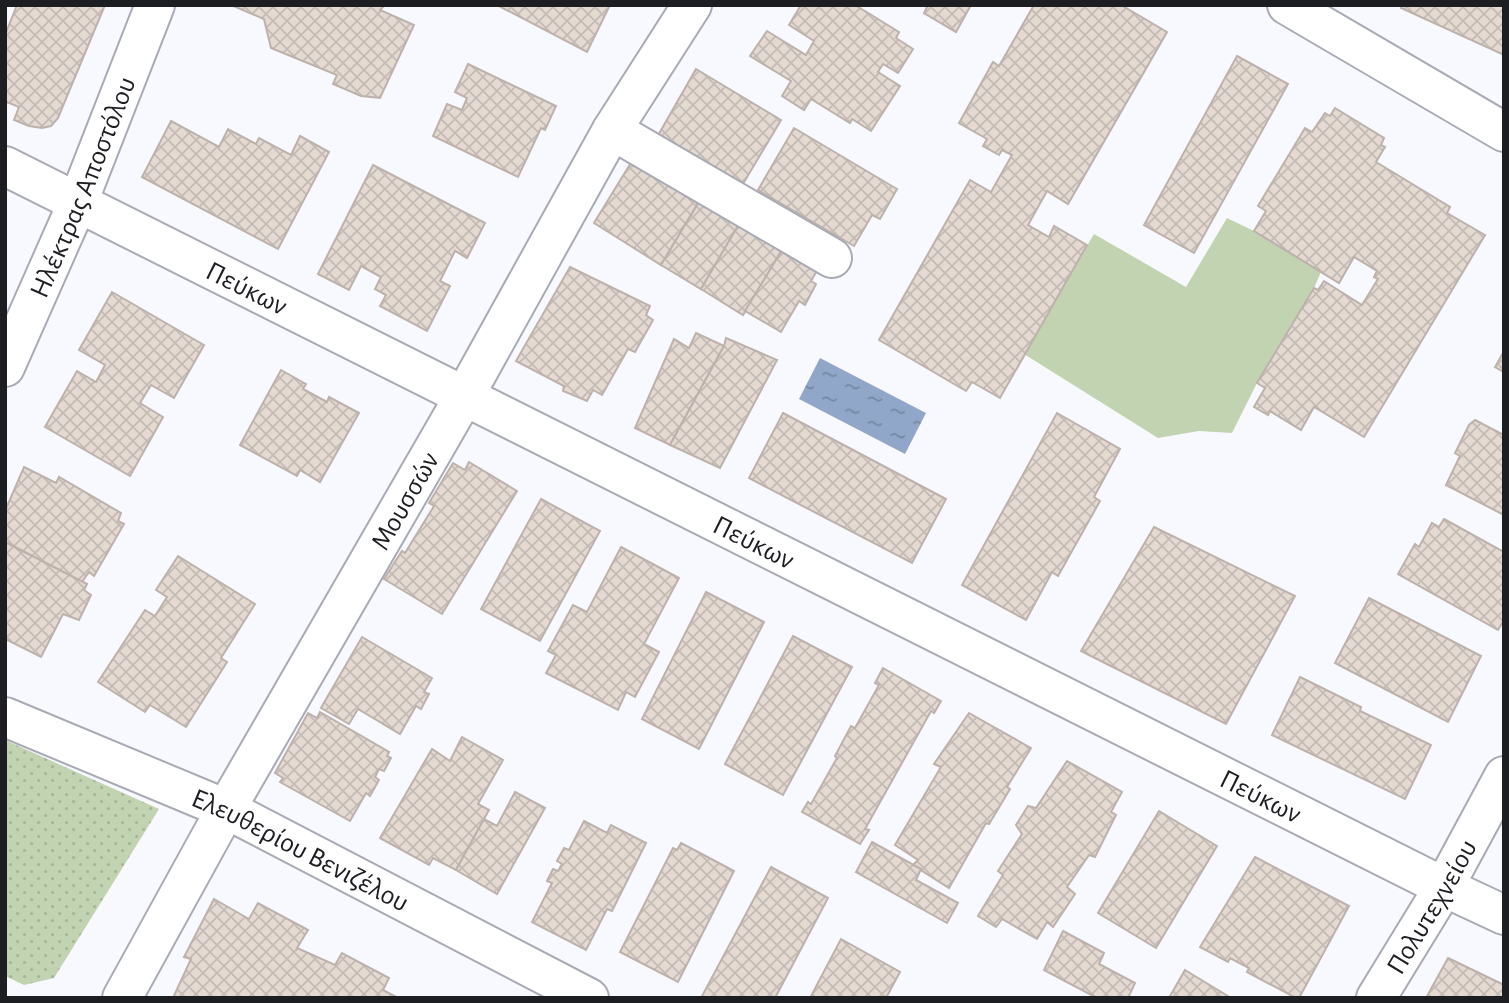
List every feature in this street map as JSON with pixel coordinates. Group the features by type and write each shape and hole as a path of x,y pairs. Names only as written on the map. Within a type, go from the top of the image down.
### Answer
{"street":[{"name":"Ηλέκτρας Αποστόλου","path":"5,367 78,202 155,5"},
{"name":"Μουσσών","path":"122,998 226,809 465,395 612,131 692,5"},
{"path":"1287,5 1340,19 1504,132"},
{"path":"612,131 832,258"},
{"name":"Πεύκων","path":"5,166 1504,915"},
{"name":"Ελευθερίου Βενιζέλου","path":"5,717 226,809 589,998"},
{"name":"Πολυτεχνείου","path":"1376,998 1444,887 1504,776"}],"green space":[{"path":"1227,218 1254,231 1321,272 1257,383 1232,433 1199,431 1158,438 1024,354 1094,234 1186,287"},
{"path":"5,740 159,809 54,978 24,985 5,976"}],"water":[{"path":"820,358 926,413 905,454 799,399"}],"building":[{"path":"17,5 105,5 58,118 51,126 29,126 14,120 19,107 7,102 5,107 5,35"},
{"path":"231,5 381,5 384,6 380,10 414,25 380,98 361,96 333,84 337,75 271,48 264,19"},
{"path":"497,5 610,5 587,52"},
{"path":"801,5 855,5 899,32 896,38 913,49 898,73 883,64 878,72 900,86 871,131 852,119 850,123 811,99 804,110 782,96 791,81 750,56 767,31 806,55 814,41 789,25"},
{"path":"928,5 971,5 956,32 924,13"},
{"path":"1034,5 1121,5 1167,32 1068,204 1047,191 1028,225 1049,237 1054,226 1087,245 1000,398 972,382 966,391 879,340 970,180 991,192 1012,155 1002,150 999,155 983,146 987,139 959,123 993,62 999,66"},
{"path":"1402,5 1504,5 1504,55 1401,8"},
{"path":"1237,56 1288,84 1194,253 1144,225"},
{"path":"468,64 556,106 545,130 541,128 518,177 433,136 447,104 462,110 467,98 455,92"},
{"path":"696,69 781,120 740,189 656,139"},
{"path":"1335,108 1384,138 1381,145 1385,147 1376,162 1450,207 1447,213 1485,235 1364,437 1314,407 1301,430 1270,411 1268,415 1254,407 1265,388 1257,383 1314,288 1318,290 1324,281 1362,305 1378,279 1374,277 1377,271 1354,257 1339,283 1254,231 1266,211 1258,206 1305,128 1312,132 1325,113 1330,116"},
{"path":"171,121 219,147 228,129 256,144 259,138 291,155 300,136 329,152 278,249 142,177"},
{"path":"794,128 897,189 880,219 872,215 854,246 758,190"},
{"path":"637,153 700,200 661,265 594,223"},
{"path":"373,165 485,223 467,258 455,251 440,281 450,286 427,331 380,306 386,295 375,289 381,277 361,266 349,290 318,274"},
{"path":"700,200 739,224 701,289 661,265"},
{"path":"739,224 782,250 743,315 701,289"},
{"path":"782,250 818,269 811,281 816,284 805,305 799,301 781,332 745,311"},
{"path":"570,267 650,306 646,315 653,320 635,352 628,349 602,395 593,390 587,401 563,391 564,386 516,361"},
{"path":"112,292 204,345 174,398 151,385 140,403 163,417 130,476 45,427 77,371 96,382 105,365 79,350"},
{"path":"696,333 724,346 670,445 635,428 674,339 689,348"},
{"path":"726,338 777,360 720,468 670,445"},
{"path":"1504,351 1504,372 1495,367"},
{"path":"281,370 306,384 303,389 327,402 329,397 359,413 320,482 300,470 297,476 240,445"},
{"path":"783,413 946,499 912,563 749,478"},
{"path":"1057,413 1120,449 1094,497 1100,501 1058,576 1052,572 1026,620 962,585"},
{"path":"1475,420 1504,435 1504,515 1446,485 1460,456 1455,453 1469,425"},
{"path":"469,462 517,491 442,614 384,579 402,551 405,553 434,506 429,503 453,463 465,470"},
{"path":"24,467 56,483 59,477 121,513 118,521 124,524 94,576 89,572 82,582 5,542 5,511"},
{"path":"541,499 600,531 540,641 481,609"},
{"path":"1444,519 1504,552 1504,620 1498,630 1398,574 1415,544 1419,547 1432,523 1439,527"},
{"path":"1154,527 1295,596 1226,724 1081,651"},
{"path":"5,542 87,584 84,590 91,595 79,620 63,614 41,657 5,639"},
{"path":"621,547 679,578 644,644 659,652 635,697 626,692 618,710 546,673 556,655 548,651 573,605 587,612"},
{"path":"178,556 255,604 221,658 227,662 186,727 150,705 145,712 98,682 145,610 155,616 167,597 156,590"},
{"path":"706,592 764,622 699,749 642,719"},
{"path":"1369,598 1481,656 1448,722 1335,663"},
{"path":"793,636 852,667 783,795 725,764"},
{"path":"362,637 432,678 424,692 429,694 421,709 416,706 400,734 358,709 349,724 321,708"},
{"path":"883,668 941,701 934,713 931,711 865,829 869,830 860,844 802,812 808,802 811,804 837,758 835,756 851,726 855,728 879,685 875,683"},
{"path":"1300,677 1361,707 1360,711 1431,745 1405,799 1272,735"},
{"path":"320,712 389,752 387,756 391,758 384,771 379,769 375,777 379,780 370,796 366,793 350,821 280,782 283,778 275,773 308,713 317,718"},
{"path":"969,713 1031,748 1007,787 1010,789 989,824 986,823 949,888 913,865 918,860 895,845 941,767 934,764"},
{"path":"462,737 503,760 478,804 489,810 456,870 433,858 429,865 380,838 432,749 450,761"},
{"path":"1067,761 1122,792 1111,812 1116,815 1095,857 1089,855 1067,887 1075,894 1053,927 1047,922 1037,939 1002,919 996,927 978,916 1003,875 998,871 1022,834 1016,825 1028,806 1036,808"},
{"path":"515,792 545,808 497,894 456,870 484,819 497,826"},
{"path":"1159,811 1217,846 1156,948 1098,913"},
{"path":"584,821 607,833 611,825 646,843 612,911 607,909 586,950 532,922 552,883 547,881 553,869 558,871 562,864 557,861 564,848 569,850"},
{"path":"872,842 921,869 916,880 958,903 947,923 856,872"},
{"path":"681,843 734,871 678,982 620,952 673,848 677,850"},
{"path":"1255,857 1349,906 1299,998 1247,972 1249,968 1230,958 1228,962 1200,947"},
{"path":"771,867 828,898 775,998 701,998"},
{"path":"214,899 249,919 258,903 308,930 297,948 335,965 342,953 389,978 383,990 398,998 173,998 191,959 184,957"},
{"path":"1063,931 1104,953 1099,964 1135,983 1128,998 1097,998 1044,970"},
{"path":"841,939 900,972 886,998 810,998"},
{"path":"1448,958 1504,985 1504,998 1426,998"},
{"path":"1185,970 1231,998 1169,998"}]}
